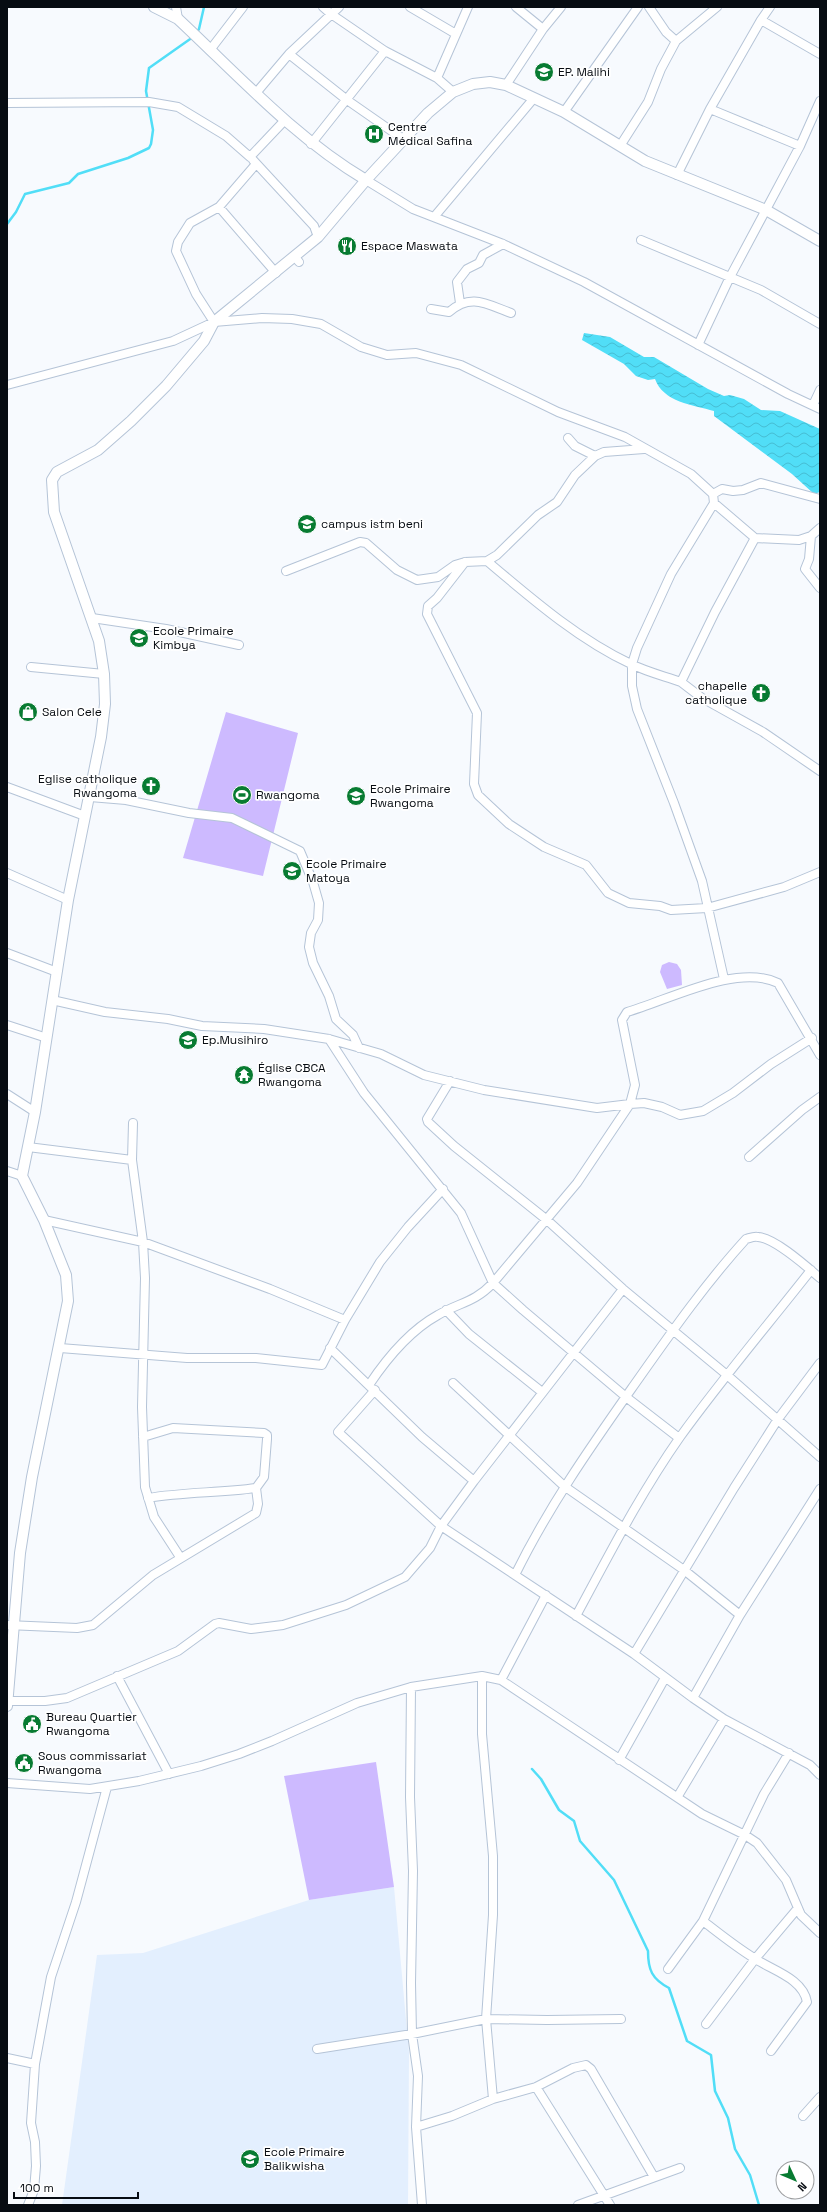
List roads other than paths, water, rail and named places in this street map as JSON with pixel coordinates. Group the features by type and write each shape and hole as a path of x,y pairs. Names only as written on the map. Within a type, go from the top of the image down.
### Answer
{"street":[{"path":"154,7 178,19 311,144 413,209 503,244 584,282 698,345 816,407 820,390"},
{"path":"176,7 178,19"},
{"path":"210,50 243,7"},
{"path":"323,7 385,50 437,78 454,92"},
{"path":"256,93 289,54 339,7"},
{"path":"410,7 456,34"},
{"path":"437,78 468,7"},
{"path":"516,7 543,28"},
{"path":"506,85 543,28 561,7"},
{"path":"564,112 638,7"},
{"path":"649,7 666,32 676,41"},
{"path":"620,146 648,102 660,69 676,41 717,7"},
{"path":"678,175 710,109 770,7"},
{"path":"761,20 820,54"},
{"path":"311,144 385,50"},
{"path":"289,54 347,100 403,139"},
{"path":"7,385 173,341 214,322 276,273 297,260 366,180 428,113 454,92 473,84 490,82 506,85 564,112 645,161 766,210 820,241"},
{"path":"434,217 534,98"},
{"path":"698,345 730,277 800,146 820,101"},
{"path":"7,103 149,102 178,107 226,136 250,157 314,226 318,237"},
{"path":"710,109 800,146"},
{"path":"250,157 285,120"},
{"path":"214,322 196,294 176,251 178,242 190,223 219,207 256,164"},
{"path":"219,207 276,273"},
{"path":"641,240 761,290 820,324"},
{"path":"460,303 457,282 467,269 479,263 483,255 503,244"},
{"path":"431,309 449,312 460,303 481,302 511,313"},
{"path":"214,322 262,318 292,319 321,324 361,347 387,355 416,353 460,365 584,423 625,437 691,474 713,494 714,503 671,574 637,648 632,664 632,686 637,709 702,881 724,979"},
{"path":"214,322 204,341 166,386 131,421 98,450 57,472 52,480 54,512 75,576 92,618 99,641 104,674 105,704 101,737 90,797 68,900 47,1038 22,1176 44,1220 66,1275 68,1301 60,1348 30,1484 11,1626 8,1703 57,1700 178,1650 215,1624 220,1623 251,1629 283,1625 346,1604 405,1578 430,1548 441,1526 474,1481 623,1289"},
{"path":"568,438 575,446 595,456"},
{"path":"286,571 360,542 366,543 397,570 417,580 438,577 455,565 465,562 487,561 497,555 538,514 557,502 575,475 595,456 604,452 644,449"},
{"path":"713,494 722,489 743,490 761,483 820,499"},
{"path":"714,503 755,538 791,541 811,536 820,528"},
{"path":"811,536 809,560 805,569 820,588"},
{"path":"680,682 715,612 755,538"},
{"path":"487,561 526,594 576,632 632,664 680,682 702,698 763,732 820,771"},
{"path":"465,562 437,598 428,606 427,614 477,714 474,784 478,795 509,824 544,847 586,865 608,893 629,903 660,906 671,910 707,908 784,887 820,872"},
{"path":"92,618 166,629 239,645"},
{"path":"31,667 104,674"},
{"path":"7,787 85,816"},
{"path":"90,797 126,800 189,813 232,818 300,851 313,882 319,902 318,920 311,933 309,947 313,963 329,996 336,1019 353,1035 359,1048"},
{"path":"7,873 68,900"},
{"path":"7,953 57,972"},
{"path":"820,1055 812,1038 778,983 771,979 744,976 724,979 626,1012 623,1015 622,1020 635,1085 630,1104 577,1183 493,1283 479,1297 446,1310 410,1336 385,1362 372,1388 338,1432 441,1526 634,1654 693,1698 724,1718 810,1765 820,1775"},
{"path":"52,1000 105,1012 168,1019 202,1026 264,1029 329,1039 381,1054 424,1075 484,1090 597,1108 644,1104 662,1107 680,1115 703,1111 733,1093 770,1064 812,1038"},
{"path":"7,1026 47,1038"},
{"path":"329,1039 364,1093 462,1214 493,1283 626,1397 679,1438"},
{"path":"450,1081 427,1119 428,1122 454,1146 547,1220 623,1289 778,1419 820,1457"},
{"path":"7,1094 34,1112"},
{"path":"749,1157 802,1110 820,1097"},
{"path":"133,1123 132,1160 143,1242 146,1318 143,1355 142,1406 145,1487 154,1517 180,1557"},
{"path":"28,1147 132,1160"},
{"path":"7,1172 22,1176"},
{"path":"60,1348 187,1358 256,1358 322,1365 345,1320 380,1262 408,1227 443,1189"},
{"path":"44,1220 143,1242 270,1288 345,1320"},
{"path":"515,1575 534,1537 564,1486 672,1330 746,1239 759,1237 796,1257 820,1278"},
{"path":"576,1616 624,1526 679,1438 726,1375 811,1270"},
{"path":"446,1310 469,1334 542,1392"},
{"path":"330,1348 422,1437 474,1481"},
{"path":"634,1654 684,1570 778,1419 820,1363"},
{"path":"453,1383 511,1435 564,1486 624,1526 684,1570 740,1615"},
{"path":"11,1626 76,1628 92,1625 154,1575 180,1557 250,1518 256,1513 258,1504 256,1488 264,1477 267,1435 264,1432 173,1428 143,1437"},
{"path":"148,1498 175,1494 231,1492 256,1488"},
{"path":"693,1698 740,1615 820,1489"},
{"path":"501,1680 546,1595"},
{"path":"117,1676 169,1774"},
{"path":"482,1676 482,1734 493,1856 493,1915 486,2019 493,2099"},
{"path":"7,1783 90,1789 107,1787 169,1774 239,1754 272,1742 356,1703 411,1687 482,1676 501,1680 620,1760 678,1796 702,1814 745,1835 756,1843 786,1880 801,1915 820,1933"},
{"path":"620,1760 665,1678"},
{"path":"411,1687 410,1749 413,1871 411,1982 412,2034 418,2076 416,2127 422,2205"},
{"path":"678,1796 724,1718"},
{"path":"668,1970 703,1921 764,1794 789,1753"},
{"path":"28,2205 34,2190 36,2166 35,2142 31,2123 35,2064 50,1977 76,1902 107,1787"},
{"path":"706,2024 755,1959 798,1908"},
{"path":"703,1921 755,1959 791,1980 800,1988 806,1997 807,2002 771,2051"},
{"path":"317,2050 412,2034 486,2019 621,2019"},
{"path":"7,2058 35,2064"},
{"path":"416,2127 452,2116 493,2099 536,2087 573,2068 586,2065 591,2069 654,2177"},
{"path":"536,2087 610,2205"},
{"path":"803,2116 820,2097"},
{"path":"578,2205 680,2168"}],"water":[{"path":"584,333 610,337 644,357 654,357 708,389 724,396 730,395 744,399 761,410 780,411 820,429 820,492 814,494 792,474 714,416 714,411 672,398 659,387 655,379 648,380 636,376 624,364 582,340"}],"waterway":[{"path":"196,33 199,29 204,7"},
{"path":"7,224 16,212 25,194 69,183 78,174 128,158 149,148 153,130 146,91 149,68 193,37"},
{"path":"532,1769 541,1779 559,1810 574,1821 580,1841 614,1880 648,1951 649,1964 652,1973 663,1985 669,1988 687,2041 711,2055 715,2091 728,2118 735,2149 750,2175 759,2205"}],"place":[{"name":"EP. Malihi","path":"544,72"},
{"name":"Centre Médical Safina","path":"374,134"},
{"name":"Espace Maswata","path":"347,246"},
{"name":"campus istm beni","path":"307,524"},
{"name":"Ecole Primaire Kimbya","path":"139,638"},
{"name":"chapelle catholique","path":"761,693"},
{"name":"Salon Cele","path":"28,712"},
{"name":"Eglise catholique Rwangoma","path":"151,786"},
{"name":"Rwangoma","path":"242,795"},
{"name":"Ecole Primaire Rwangoma","path":"356,796"},
{"name":"Ecole Primaire Matoya","path":"292,871"},
{"name":"Ep.Musihiro","path":"188,1040"},
{"name":"Église CBCA Rwangoma","path":"244,1075"},
{"name":"Bureau Quartier Rwangoma","path":"32,1724"},
{"name":"Sous commissariat Rwangoma","path":"24,1763"},
{"name":"Ecole Primaire Balikwisha","path":"250,2159"}]}
